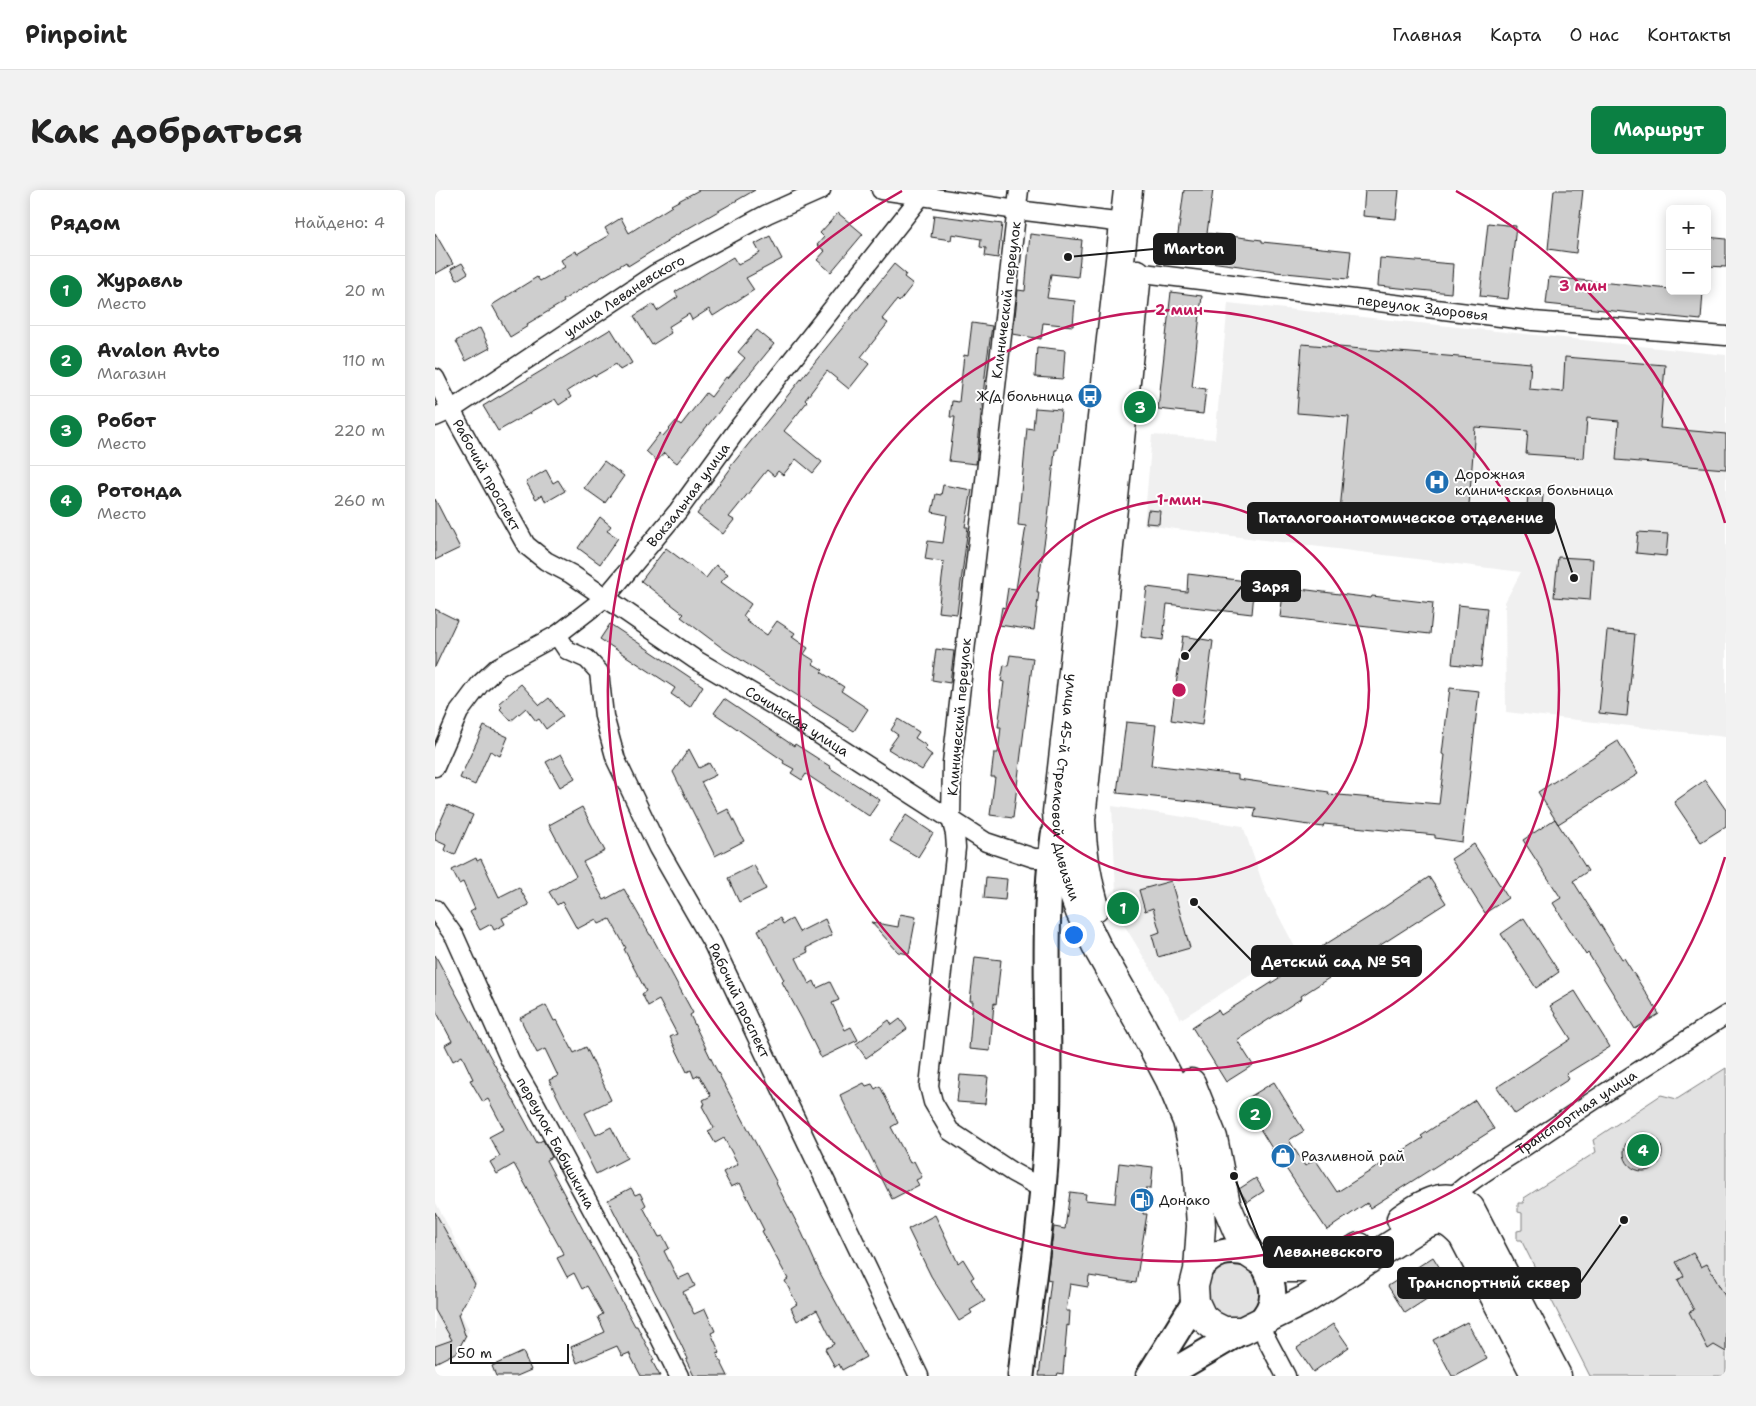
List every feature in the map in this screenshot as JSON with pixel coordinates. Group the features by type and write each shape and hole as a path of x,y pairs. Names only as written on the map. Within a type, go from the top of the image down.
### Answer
{"main road":[{"name":"улица 45-й Стрелковой Дивизии","path":"1065,858 1081,818 1128,271 1124,223 1128,190"},
{"name":"улица 45-й Стрелковой Дивизии","path":"1147,190 1128,271 1057,812 1059,846 1065,858 1080,912 1098,949 1170,1080 1187,1121 1197,1165 1199,1188 1201,1226 1198,1270"},
{"name":"улица 45-й Стрелковой Дивизии","path":"1065,858 1087,881 1095,906 1112,941 1189,1080 1213,1138 1226,1204 1237,1230 1256,1258"},
{"path":"1021,1376 1043,1189 1047,1127 1048,903 1065,858"},
{"path":"1255,1331 1224,1331 1202,1317 1195,1302 1194,1286 1198,1270 1208,1259 1221,1252 1236,1250 1283,1268 1311,1268 1324,1265 1341,1259 1424,1205 1435,1200 1451,1198 1457,1199 1470,1208 1557,1376"},
{"path":"1165,1376 1255,1331 1415,1230 1434,1220 1446,1222 1463,1236 1536,1376"},
{"path":"1255,1331 1271,1307 1273,1291 1270,1275 1256,1258"},
{"path":"1149,1376 1195,1302"}],"street":[{"name":"улица Леваневского","path":"443,414 655,274 767,214 821,190"},
{"path":"881,190 1017,210 1124,223"},
{"name":"Клинический переулок","path":"1019,190 952,763 951,819 956,848 929,1086 933,1102 950,1130 1012,1172 1043,1189"},
{"name":"Вокзальная улица","path":"435,767 459,712 480,684 498,667 557,635 606,597 679,511 739,427 921,196"},
{"name":"переулок Здоровья","path":"1128,271 1533,322 1726,336"},
{"name":"Рабочий проспект","path":"435,378 443,414 526,545"},
{"name":"Сочинская улица","path":"526,545 546,561 571,574 606,597 696,660 781,710 951,819 963,829 1004,850 1034,858 1065,858"},
{"name":"Рабочий проспект","path":"557,635 567,650 587,659 599,672 604,716 616,760 658,848 713,944 919,1376"},
{"name":"переулок Бабушкина","path":"435,909 455,937 510,1060 637,1293 679,1376"},
{"name":"Транспортная улица","path":"1434,1220 1451,1198 1581,1109 1726,1015"},
{"path":"1255,1331 1285,1376"}],"shaded area":[{"name":"Дорожная клиническая больница","path":"1228,303 1726,355 1726,737 1506,712 1505,602 1521,572 1144,525 1152,435 1215,439"},
{"path":"1112,806 1243,826 1265,890 1295,947 1181,1019 1117,913"},
{"path":"1726,1068 1726,1376 1590,1376 1522,1240 1517,1240 1517,1231 1522,1230 1522,1213 1518,1212 1518,1203 1523,1203 1524,1198 1596,1152 1593,1140 1661,1095 1677,1099"},
{"path":"435,1201 477,1282 460,1312 469,1330 457,1352 435,1363"},
{"path":"1238,1263 1255,1272 1262,1290 1260,1299 1250,1314 1243,1318 1234,1320 1224,1319 1208,1306 1206,1279 1219,1266"}],"building":[{"path":"699,190 755,190 666,241 628,266 626,262 563,300 564,302 527,324 528,326 510,337 492,305 537,277 540,281 565,267 561,260 576,251 577,254 609,235 605,228 621,218 629,233 671,205"},
{"path":"1184,190 1213,190 1207,233 1262,240 1262,242 1351,251 1348,279 1275,272 1175,257"},
{"path":"1365,190 1399,190 1396,219 1363,216"},
{"path":"1554,190 1583,190 1576,253 1548,249"},
{"path":"838,213 863,234 831,272 817,260 825,251 817,245 824,237 820,233"},
{"path":"934,215 1002,224 998,258 985,256 986,248 980,247 981,239 952,234 951,240 931,237"},
{"path":"1488,223 1516,226 1508,299 1480,296"},
{"path":"435,233 453,264 435,274"},
{"path":"1030,234 1082,240 1078,277 1051,274 1047,298 1075,301 1073,326 1043,323 1041,339 1013,334 1018,290 1025,291"},
{"path":"770,236 782,259 746,278 754,290 713,316 709,309 692,320 689,314 668,327 671,333 652,345 634,316 653,304 657,311 678,297 675,292 733,257 738,265 760,253 755,244"},
{"path":"1711,237 1726,239 1726,267 1711,266"},
{"path":"1380,258 1453,264 1451,293 1378,286"},
{"path":"462,263 468,273 457,280 451,269"},
{"path":"894,264 906,274 904,277 913,284 882,319 888,323 861,357 869,364 849,389 827,371 805,400 807,402 784,431 822,462 813,473 796,459 783,475 778,471 774,476 767,470 729,517 734,520 723,534 697,514 730,467"},
{"path":"1549,277 1666,289 1666,295 1703,295 1701,320 1546,304"},
{"path":"1171,292 1202,296 1192,387 1206,389 1203,414 1158,409"},
{"path":"972,323 992,326 976,464 949,461 955,417 950,417 952,401 959,402 964,355 968,356"},
{"path":"480,328 490,348 466,361 456,341"},
{"path":"611,329 632,363 620,370 616,364 595,376 594,374 567,391 571,397 559,405 555,399 498,431 483,406"},
{"path":"757,330 774,344 677,463 664,453 657,461 646,451 660,433 663,436 676,421 681,425 706,393 711,397 726,377 728,378 745,358 738,352"},
{"name":"Дорожная клиническая больница","path":"1302,344 1531,363 1529,389 1563,392 1565,357 1665,365 1660,428 1726,434 1726,469 1616,460 1619,421 1587,418 1584,458 1526,454 1528,431 1475,427 1467,531 1339,521 1349,417 1297,413"},
{"path":"1037,347 1065,350 1063,379 1035,377"},
{"path":"1035,408 1061,410 1037,592 1039,592 1034,630 999,625 1002,607 1005,608 1008,588 1016,589 1026,526 1018,525 1027,428 1033,429"},
{"path":"604,461 624,476 605,503 584,488"},
{"path":"546,470 553,483 558,480 565,491 546,502 542,495 536,499 526,482"},
{"path":"943,485 972,490 965,527 968,527 957,614 938,612 944,562 925,559 928,541 943,543 947,515 932,512 936,494 941,495"},
{"path":"1528,494 1543,495 1540,531 1525,530"},
{"path":"435,499 460,548 435,560"},
{"path":"1148,510 1160,511 1159,524 1146,523"},
{"path":"600,517 611,526 607,531 618,538 600,564 578,548"},
{"path":"1638,532 1668,534 1666,556 1636,553"},
{"path":"666,548 706,578 716,565 728,574 721,582 751,604 743,616 748,620 746,621 767,635 777,621 795,633 792,637 808,648 804,654 815,661 813,664 823,670 821,672 844,687 841,691 868,709 854,731 725,650 681,617 684,614 641,581"},
{"path":"1558,557 1593,559 1590,600 1554,597"},
{"path":"1188,574 1255,582 1252,614 1167,604 1163,640 1141,637 1147,587 1187,592"},
{"path":"1284,587 1371,598 1372,596 1433,603 1430,634 1280,617"},
{"path":"1458,605 1487,608 1481,667 1452,664"},
{"path":"435,609 457,620 435,667"},
{"path":"610,624 703,686 690,707 671,694 675,688 600,639"},
{"path":"1607,631 1635,634 1627,716 1599,713"},
{"path":"1183,636 1213,641 1202,725 1171,720"},
{"path":"936,649 954,651 950,683 932,680"},
{"path":"1010,655 1033,658 1013,818 990,815 995,777 991,777 994,753 998,753 1001,727 998,727 1004,682 1001,681 1004,665 1008,666"},
{"path":"521,684 540,705 549,698 563,716 546,729 539,719 536,721 526,708 511,721 500,709 502,707 499,703"},
{"path":"1450,688 1479,691 1462,842 1435,838 1435,835 1324,824 1323,827 1254,817 1256,808 1117,793 1126,722 1156,725 1151,765 1238,775 1238,779 1329,792 1328,794 1439,804 1445,755 1442,754"},
{"path":"724,699 880,800 869,816 806,774 802,780 791,773 794,769 783,763 784,761 714,713"},
{"path":"898,719 919,732 915,738 927,746 924,749 932,755 922,770 888,749 898,735 891,730"},
{"path":"484,726 508,737 500,756 490,751 475,785 460,778"},
{"path":"1618,741 1638,774 1558,824 1538,792"},
{"path":"689,749 699,768 709,763 716,775 701,782 718,814 728,809 744,841 715,856 673,772"},
{"path":"561,754 575,778 560,787 546,762"},
{"path":"1705,780 1726,810 1726,826 1701,842 1674,802"},
{"path":"448,805 473,815 455,855 444,850 446,845 435,840 435,834"},
{"path":"582,807 605,851 583,862 604,900 624,889 651,935 693,1013 690,1015 715,1067 777,1183 820,1273 866,1357 842,1370 839,1364 835,1367 825,1349 834,1344 817,1310 797,1321 791,1308 797,1304 785,1281 788,1279 762,1231 764,1230 740,1183 731,1187 723,1172 738,1164 724,1138 715,1143 708,1131 714,1128 702,1106 705,1104 703,1100 711,1096 699,1075 694,1078 691,1070 687,1072 670,1037 677,1034 659,1000 648,1006 642,994 646,991 610,919 599,924 596,919 577,929 562,902 557,905 549,892 576,876 549,825"},
{"path":"906,815 933,833 918,857 890,841"},
{"path":"1555,819 1588,871 1573,881 1659,1014 1635,1029 1588,953 1586,955 1553,903 1561,898 1523,840"},
{"path":"1474,844 1508,898 1485,913 1451,859"},
{"path":"476,858 477,861 481,859 499,897 519,887 529,905 502,918 505,924 494,930 491,924 480,930 470,912 475,909 463,882 459,884 452,870"},
{"path":"754,865 766,889 739,902 728,878"},
{"path":"986,877 1007,879 1005,900 984,898"},
{"path":"1429,877 1446,903 1301,996 1302,998 1237,1040 1253,1065 1226,1082 1192,1027 1218,1010 1221,1015 1304,962 1302,959"},
{"path":"1171,881 1190,948 1158,957 1152,935 1160,932 1153,908 1145,911 1139,890"},
{"path":"900,914 916,917 909,954 898,952 871,922 898,927"},
{"path":"780,918 783,924 792,919 799,932 825,919 832,935 806,948 808,952 796,958 809,984 814,981 817,988 830,982 839,1000 832,1003 845,1030 851,1027 858,1040 821,1058 758,930"},
{"path":"1524,918 1559,972 1536,988 1501,934"},
{"path":"435,955 537,1143 543,1140 552,1157 546,1160 635,1326 637,1326 660,1376 641,1376 629,1353 622,1356 617,1346 577,1363 571,1347 605,1332 598,1317 603,1314 587,1286 582,1289 574,1273 567,1277 557,1258 564,1255 514,1164 497,1174 490,1162 500,1156 489,1137 504,1129 488,1099 483,1102 470,1080 473,1079 462,1056 453,1061 445,1045 452,1041 435,1009"},
{"path":"975,957 1001,960 996,1004 994,1003 990,1051 969,1049 973,1001 970,1001"},
{"path":"1575,991 1610,1047 1566,1074 1569,1079 1515,1114 1497,1087 1571,1039 1550,1006"},
{"path":"546,1005 554,1021 557,1020 574,1053 586,1047 611,1100 585,1113 596,1135 611,1127 627,1158 596,1174 549,1080 558,1076 545,1049 537,1053 520,1018"},
{"path":"900,1019 907,1029 866,1058 856,1044 889,1020 892,1025"},
{"path":"960,1075 988,1077 985,1104 957,1102"},
{"path":"1274,1082 1304,1131 1289,1140 1305,1166 1315,1159 1337,1192 1423,1138 1421,1136 1475,1100 1494,1129 1370,1208 1367,1203 1327,1230 1284,1168 1243,1101"},
{"path":"864,1083 866,1086 872,1084 875,1089 880,1086 898,1123 891,1127 910,1163 914,1161 922,1177 916,1180 919,1185 892,1199 840,1095"},
{"path":"1643,1133 1657,1138 1662,1152 1657,1166 1643,1171 1629,1166 1624,1152 1629,1138"},
{"path":"1119,1163 1153,1167 1151,1188 1146,1188 1143,1214 1147,1214 1136,1283 1089,1276 1088,1287 1070,1284 1066,1311 1070,1311 1069,1326 1067,1325 1063,1374 1039,1376 1051,1280 1047,1279 1054,1227 1065,1229 1070,1192 1086,1194 1085,1200 1115,1203"},
{"path":"1256,1178 1264,1191 1247,1202 1239,1189"},
{"path":"631,1188 635,1195 640,1193 646,1205 643,1207 659,1237 663,1236 669,1248 664,1251 678,1279 689,1274 695,1286 683,1292 694,1314 705,1309 715,1331 711,1333 720,1353 717,1354 728,1376 694,1376 668,1317 608,1200"},
{"path":"435,1212 475,1284 458,1315 466,1335 457,1352 435,1363 435,1346 452,1340 435,1310"},
{"path":"935,1215 958,1263 963,1259 974,1277 971,1279 985,1301 970,1310 972,1313 959,1321 931,1276 908,1229"},
{"path":"1693,1253 1701,1267 1707,1264 1726,1298 1726,1352 1714,1345 1708,1349 1689,1312 1694,1310 1678,1280 1684,1276 1676,1262"},
{"path":"1433,1257 1450,1284 1405,1313 1388,1286"},
{"path":"1467,1322 1487,1359 1456,1376 1452,1376 1433,1340"},
{"path":"1333,1324 1349,1347 1313,1372 1297,1348"},
{"path":"523,1352 531,1370 517,1376 496,1376 492,1366"}],"place":[{"name":"Marton","path":"1068,257"},
{"name":"Ж/д больница","path":"1090,396"},
{"name":"Робот","path":"1140,407"},
{"name":"Дорожная клиническая больница","path":"1437,482"},
{"name":"Паталогоанатомическое отделение","path":"1574,578"},
{"name":"Заря","path":"1185,656"},
{"name":"Детский сад № 59","path":"1194,902"},
{"name":"Журавль","path":"1123,908"},
{"name":"Avalon Avto","path":"1255,1114"},
{"name":"Ротонда","path":"1643,1150"},
{"name":"Разливной рай","path":"1283,1156"},
{"name":"Леваневского","path":"1234,1176"},
{"name":"Донако","path":"1142,1200"},
{"name":"Транспортный сквер","path":"1624,1220"}]}
